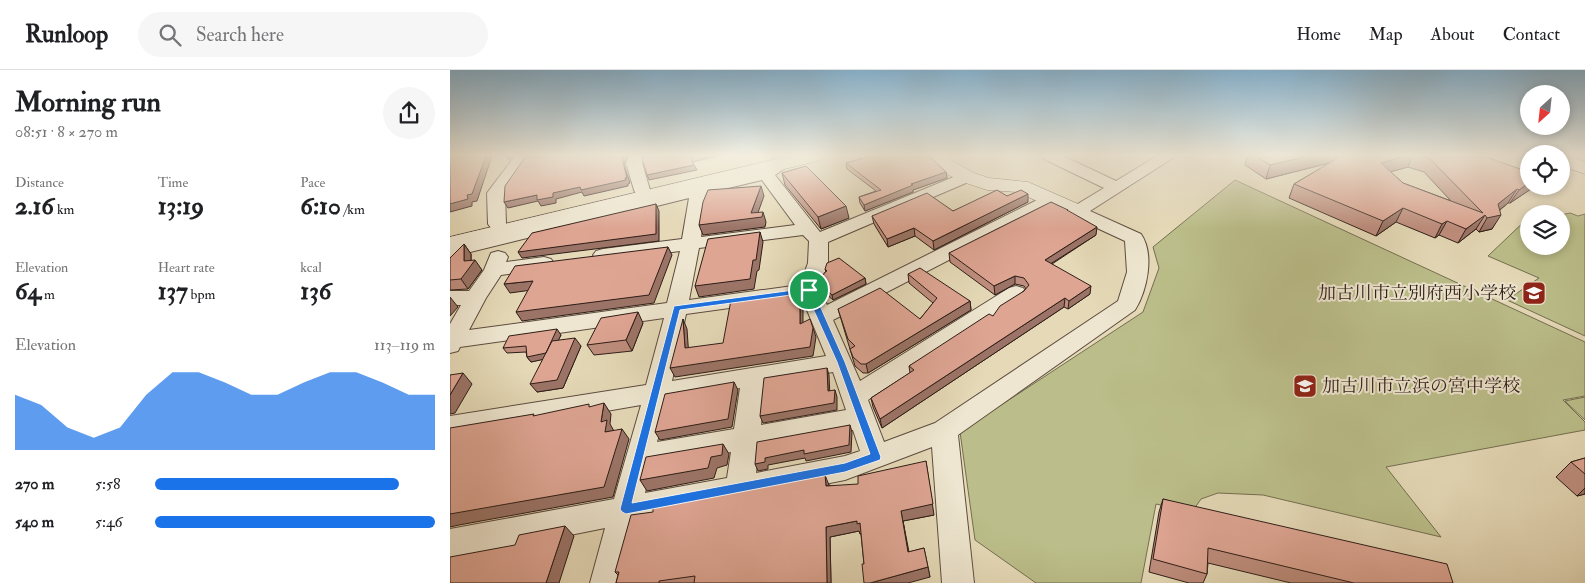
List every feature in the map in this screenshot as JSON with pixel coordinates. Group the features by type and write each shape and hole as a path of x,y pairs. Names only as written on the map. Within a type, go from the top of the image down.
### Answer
{"street":[{"path":"452,343 475,298 494,270 499,245 496,232 496,193 506,180"},
{"path":"639,180 642,190"},
{"path":"450,251 496,232 642,190 686,180"},
{"path":"450,244 714,180"},
{"path":"450,235 496,232 699,191 743,180"},
{"path":"771,180 813,234 818,263 809,290 841,362 876,457"},
{"path":"583,258 691,243 813,234 959,180"},
{"path":"450,544 845,468 944,431 1127,305 1136,287 1139,255 1134,238 1021,186 987,184 975,180"},
{"path":"1101,180 1116,187"},
{"path":"1077,212 1128,180"},
{"path":"606,583 657,392 677,308 691,243 699,191"},
{"path":"821,317 1051,200"},
{"path":"494,270 563,261"},
{"path":"452,343 677,308 809,290"},
{"path":"450,298 475,298"},
{"path":"639,457 746,438 858,407 1012,303"},
{"path":"450,427 841,362"},
{"path":"740,487 754,376"},
{"path":"944,431 958,583"}],"green space":[{"name":"加古川市立浜の宮中学校","path":"1235,180 1585,342 1585,396 1563,400 1585,422 1585,430 1386,467 1441,537 1263,495 1218,493 1201,499 1192,512 1156,504 1141,583 1036,583 975,540 960,432 1143,312 1159,268 1153,247"},
{"path":"1570,213 1578,216 1585,214 1585,336 1507,300 1539,278 1488,256 1520,226 1520,255 1570,255"},
{"path":"1585,397 1585,420 1565,401"}],"building":[{"path":"450,180 477,180 472,194 467,195 468,199 450,204"},
{"path":"509,180 626,180 581,190 580,187 553,193 553,197 537,200 537,195 504,202 505,186"},
{"path":"788,180 820,180 846,206 818,217"},
{"path":"868,180 923,180 864,205 859,197 881,190"},
{"path":"1301,180 1400,180 1403,183 1483,213 1451,180 1520,180 1520,189 1517,189 1498,204 1501,215 1487,218 1485,215 1466,229 1447,221 1442,224 1403,208 1383,221 1294,184"},
{"path":"761,186 751,213 763,212 762,217 699,225 703,202 708,190"},
{"path":"997,190 1007,196 1021,190 1028,194 933,241 914,228 887,239 872,216 927,193 953,211"},
{"path":"1051,202 1097,227 1045,260 1091,286 1069,301 1065,298 880,419 871,398 914,370 909,366 989,314 993,316 1000,306 1024,291 1029,285 1024,278 1015,276 994,286 949,253"},
{"path":"656,204 656,234 518,252 532,233"},
{"path":"760,232 756,260 753,260 750,279 695,286 708,239"},
{"path":"464,244 464,261 475,260 461,279 450,280 450,258"},
{"path":"668,247 649,295 516,312 533,281 504,284 515,266"},
{"path":"839,258 865,278 832,295 821,285 824,273 827,271 825,269 827,263"},
{"path":"920,268 970,301 866,364 861,364 853,357 850,349 855,346 848,339 838,309 880,288 920,319 937,298 908,274"},
{"path":"798,291 800,297 800,324 810,319 813,328 810,347 670,368 683,319 685,348 723,343 731,300"},
{"path":"638,312 626,340 587,345 601,318"},
{"path":"557,329 546,353 527,357 526,346 503,348 509,336"},
{"path":"575,338 557,380 530,384 552,341"},
{"path":"827,368 828,391 835,390 834,403 760,416 764,378"},
{"path":"463,373 450,395 450,375"},
{"path":"734,382 728,419 655,432 665,394"},
{"path":"604,403 601,422 607,420 605,432 622,429 604,487 450,514 450,428 534,414 533,416 589,404 589,407"},
{"path":"850,425 849,445 804,454 804,450 765,458 765,462 755,464 757,442"},
{"path":"723,444 722,455 711,457 708,468 640,480 646,457"},
{"path":"1585,458 1585,474 1571,462"},
{"path":"926,461 933,504 901,511 908,552 924,548 928,567 864,583 860,523 857,524 857,521 826,527 827,583 694,583 695,576 659,581 659,583 616,583 619,572 615,572 631,515 653,512 653,508 825,475 826,486 858,484 858,476"},
{"path":"1163,499 1447,564 1453,583 1354,583 1208,548 1207,574 1153,559"},
{"path":"565,526 546,583 450,583 450,557 515,545 519,535"}],"place":[{"name":"加古川市立別府西小学校","path":"1534,293"},
{"name":"加古川市立浜の宮中学校","path":"1305,386"}],"route":[{"path":"809,290 841,362 876,457 845,468 626,509 677,308 809,290"}]}
